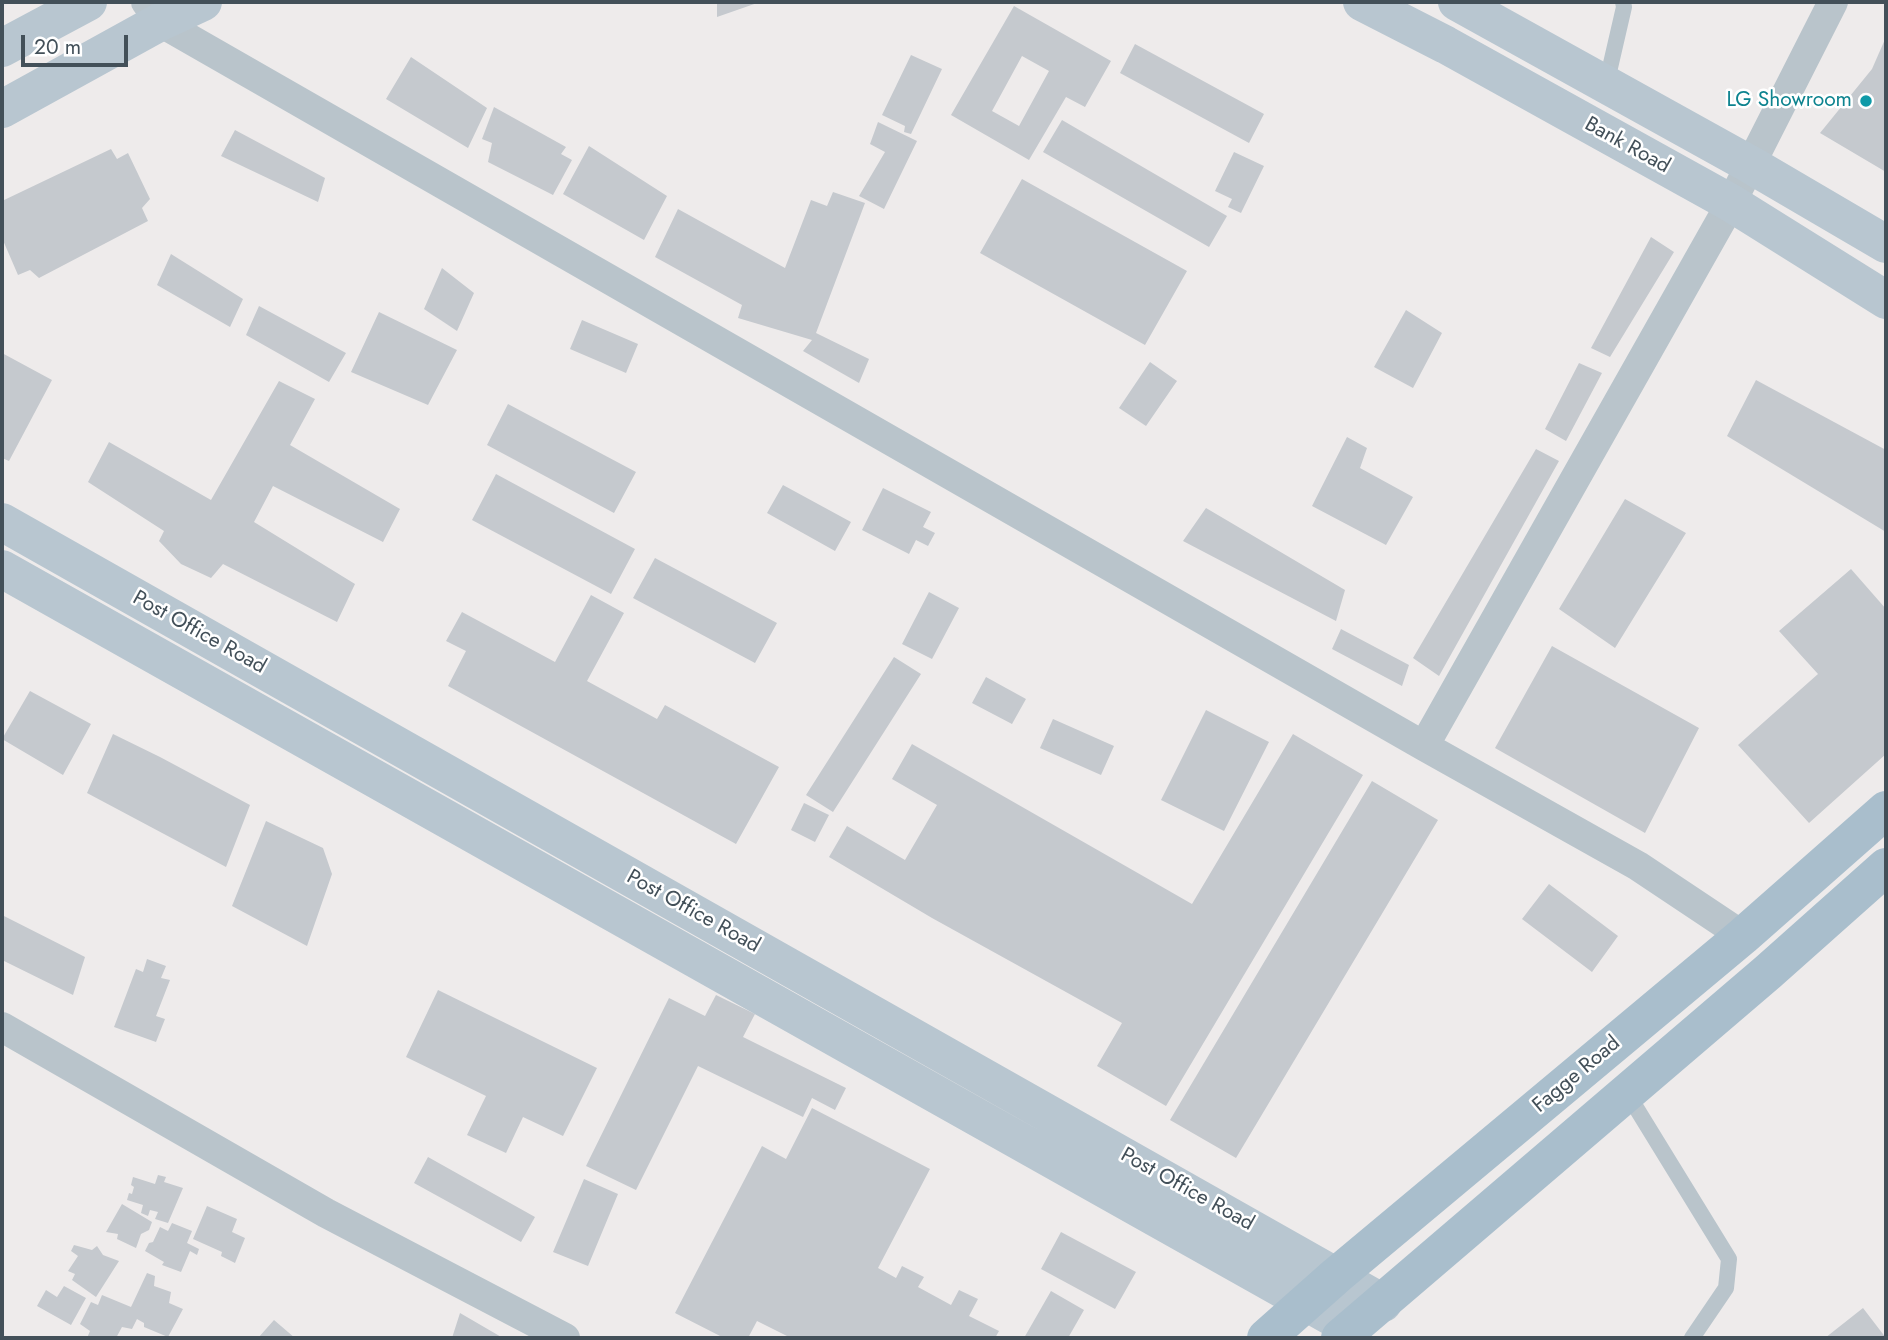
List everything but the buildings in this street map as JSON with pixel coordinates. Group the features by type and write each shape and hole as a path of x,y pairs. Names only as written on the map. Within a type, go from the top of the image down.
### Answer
{"main road":[{"name":"Fagge Road","path":"1266,1338 1337,1275 1743,936 1886,810"},
{"path":"1346,1333 1886,867"}],"street":[{"path":"2,48 88,2"},
{"path":"2,108 153,12 203,2"},
{"name":"Bank Road","path":"1362,2 1446,45 1731,203 1886,300"},
{"path":"1424,747 1731,203 1833,2"},
{"path":"1446,45 1462,5"},
{"name":"Bank Road","path":"1462,5 1751,165 1886,244"},
{"path":"153,12 1424,747 1638,866 1743,936"},
{"name":"Post Office Road","path":"2,522 1383,1303"},
{"name":"Post Office Road","path":"2,569 1308,1301 1346,1333"},
{"path":"2,1027 326,1213 565,1338"}],"lane":[{"path":"1606,85 1624,7 1622,2"},
{"path":"1627,1093 1729,1259 1726,1288 1692,1338"}],"place":[{"name":"LG Showroom","path":"1866,101"}]}
